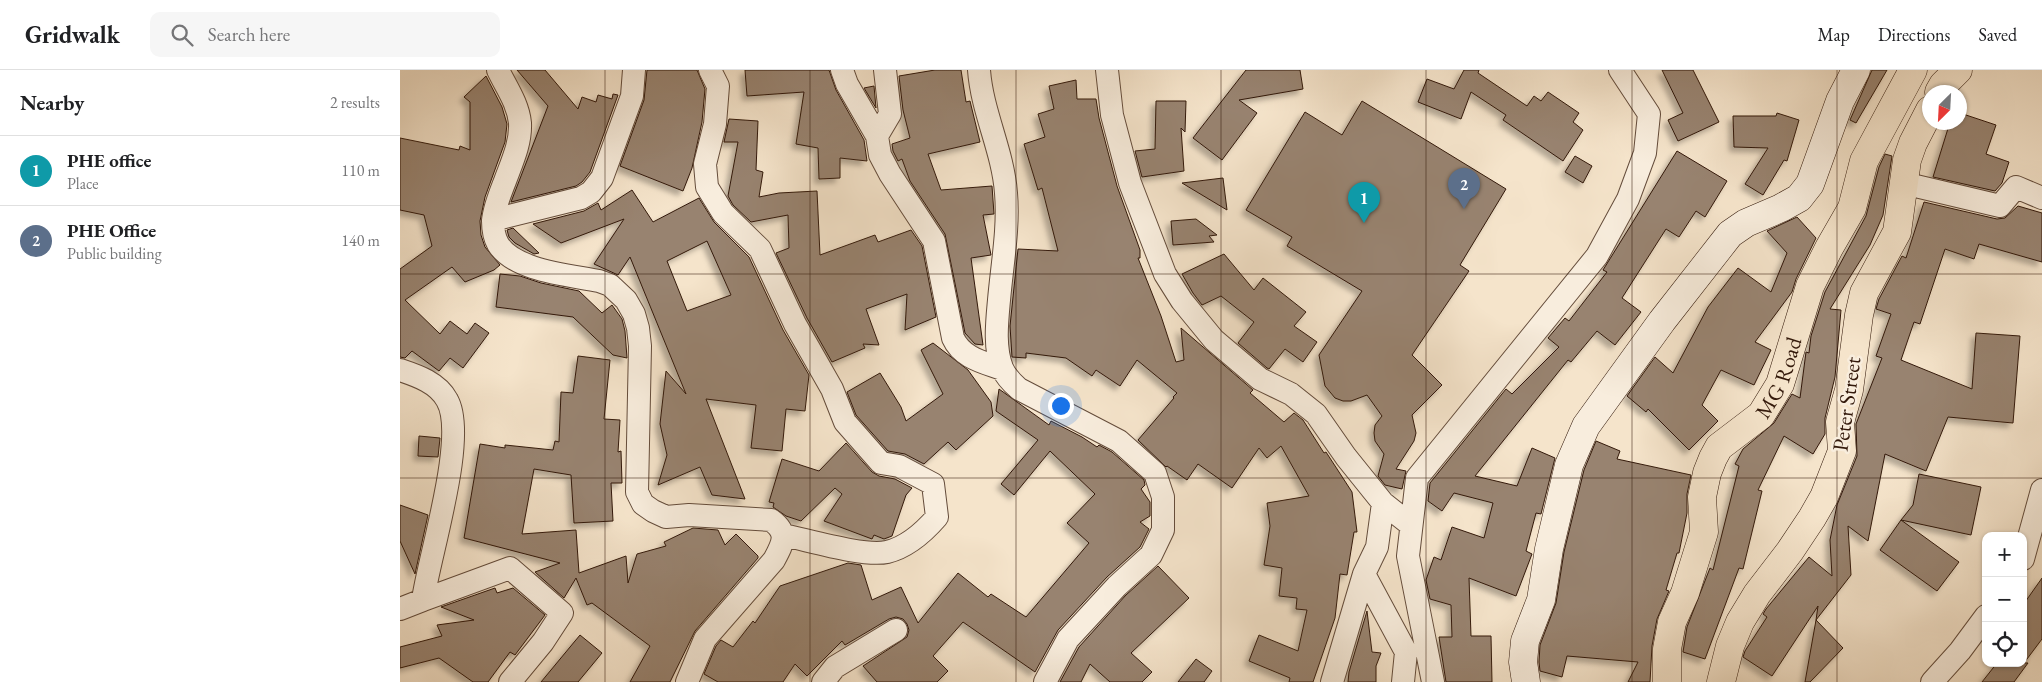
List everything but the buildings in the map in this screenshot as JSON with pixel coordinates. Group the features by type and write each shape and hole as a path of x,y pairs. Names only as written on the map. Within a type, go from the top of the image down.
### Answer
{"main road":[{"path":"1526,682 1523,662 1525,641 1541,600 1549,549 1569,465 1586,426 1662,321 1730,234 1746,223 1799,198 1810,184 1840,100 1856,70"},
{"name":"MG Road","path":"1667,682 1667,649 1672,622 1685,593 1704,532 1702,497 1713,458 1719,447 1762,415 1780,384 1810,286 1852,208 1864,161 1913,70"},
{"path":"1943,85 1958,70"},
{"name":"Peter Street","path":"1721,682 1730,646 1740,622 1757,594 1790,551 1812,518 1824,497 1842,451 1840,422 1849,390 1859,315 1864,293 1872,275 1897,232 1903,183 1913,143 1922,126"}],"street":[{"path":"498,70 513,98 520,123 519,139 515,154 496,205 493,220 494,234 498,244 516,260 531,267 610,285 626,300 634,314 640,346 638,492 644,504 653,511 666,516 690,515 771,520 780,526 783,535 781,545 774,560 706,639 687,682"},
{"path":"493,220 580,198 592,192 602,178 632,96 634,70"},
{"path":"710,70 718,86 715,124 705,164 707,187 723,213 760,249 795,324 832,389 845,422 881,463 899,466 933,484 937,517 923,533 887,552 869,553 783,535"},
{"path":"842,70 847,84 878,136 880,155 890,174 934,242 953,338 957,346 969,357 1002,369"},
{"path":"878,136 890,114 885,70"},
{"path":"979,70 980,86 1002,166 1006,189 1006,220 996,336 1002,369 1008,379 1019,389 1119,441 1155,473 1163,497 1163,530 1151,555 1117,586 1068,640 1045,682"},
{"path":"1107,70 1112,115 1130,183 1165,274 1182,301 1214,340 1260,379 1291,394 1316,414 1346,457 1383,503 1411,525"},
{"path":"1433,682 1408,556 1417,478 1597,256 1628,199 1645,153 1649,114 1620,70"},
{"path":"1903,183 2000,206 2016,187 2042,198"},
{"path":"400,370 425,379 441,392 448,401 454,423 450,465 423,600"},
{"path":"2027,544 2042,490"},
{"path":"1332,682 1364,574 1377,547 1383,503"},
{"path":"400,609 510,568 562,612 543,642 510,682"},
{"path":"1364,574 1406,652 1403,682"},
{"path":"1932,682 1960,651 1982,621"},
{"path":"823,682 835,667 896,630"}],"place":[{"name":"PHE Office","path":"1464,209"},
{"name":"PHE office","path":"1364,223"}]}
